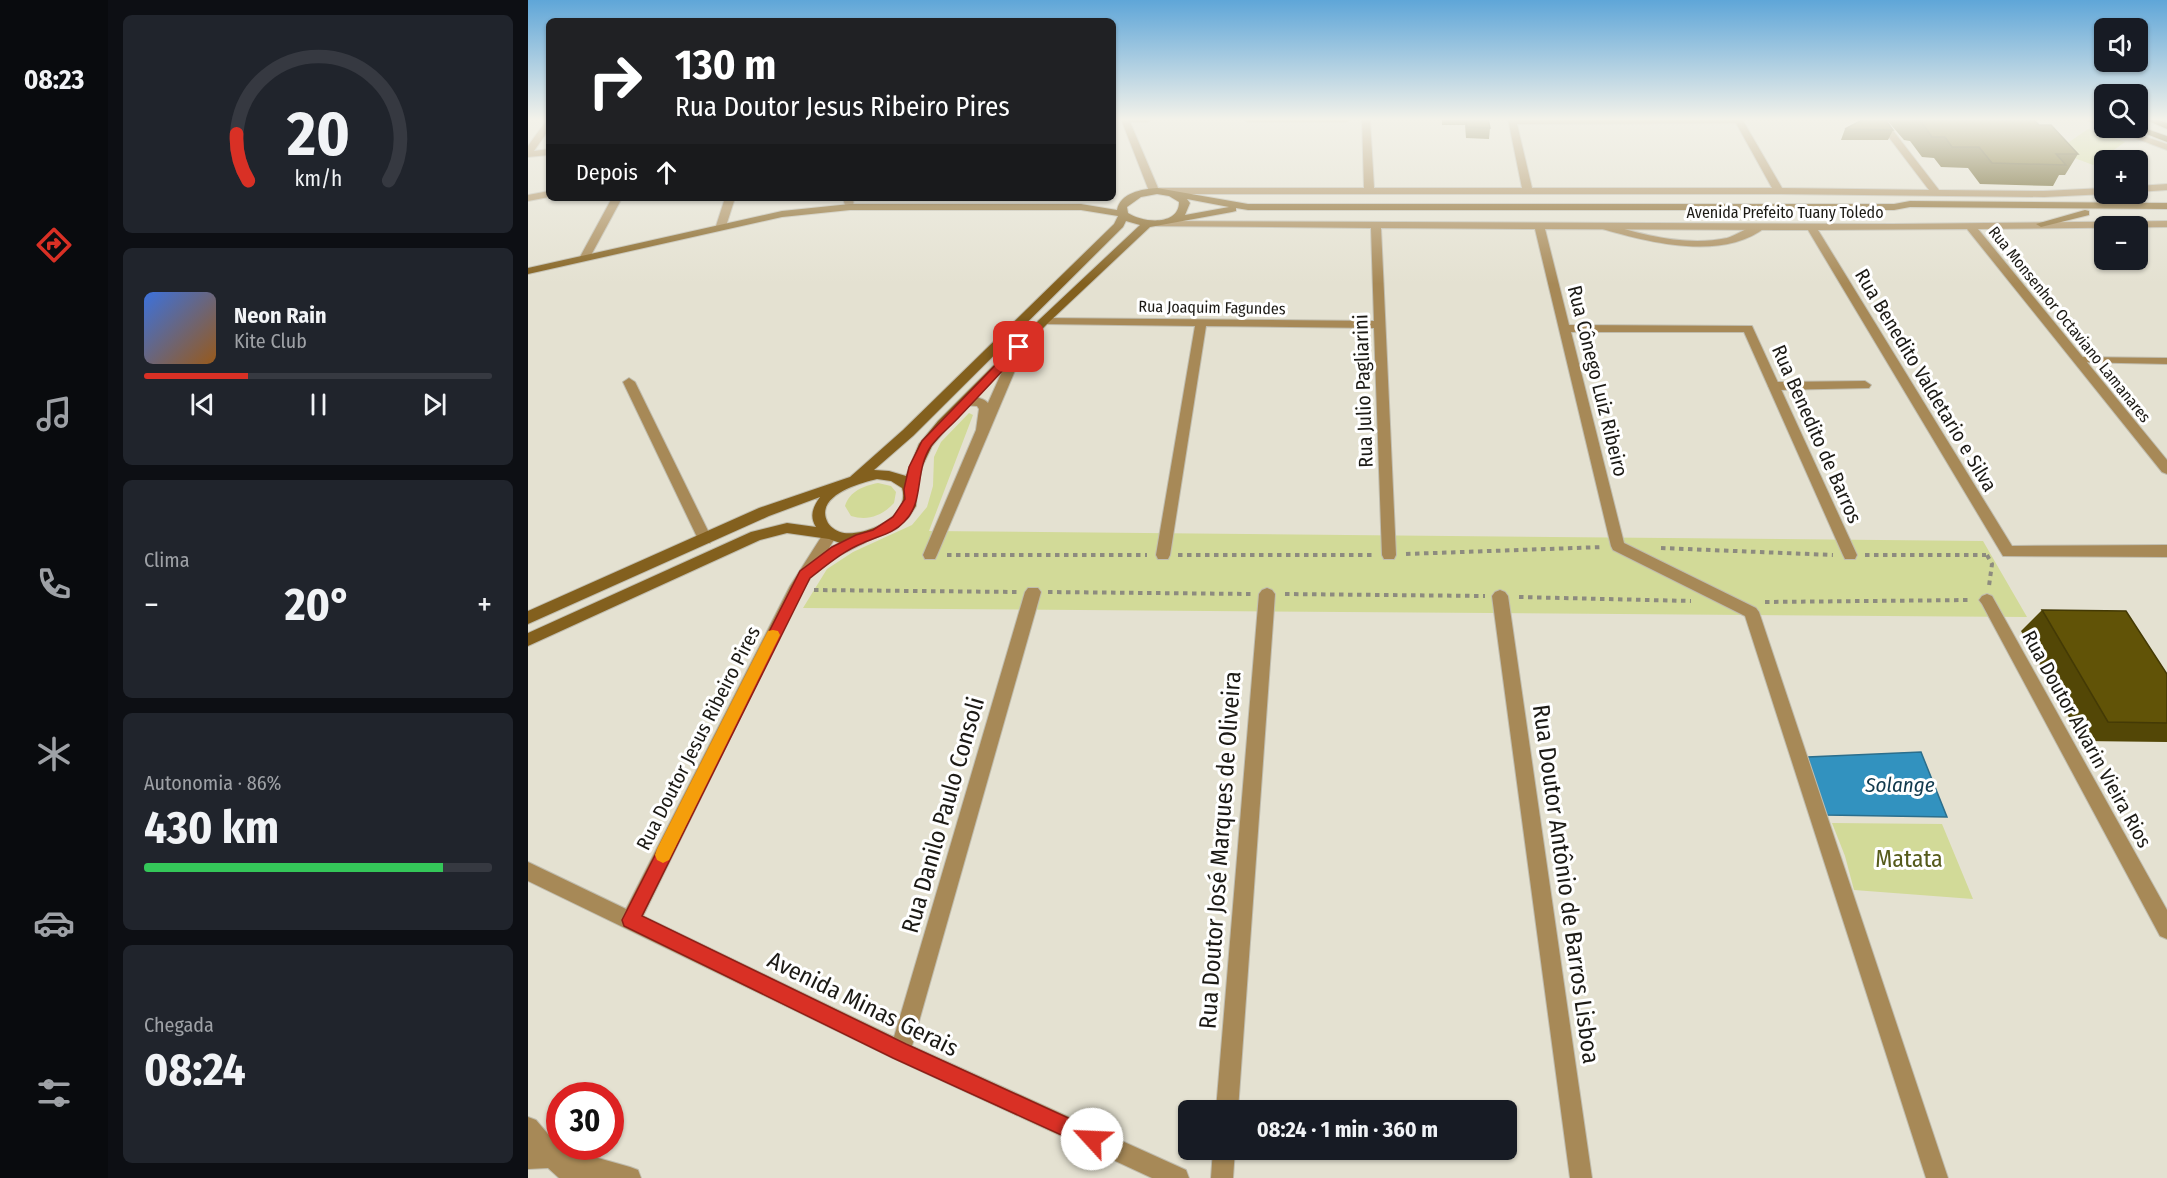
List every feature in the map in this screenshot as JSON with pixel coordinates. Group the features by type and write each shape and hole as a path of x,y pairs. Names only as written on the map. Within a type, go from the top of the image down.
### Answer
{"main road":[{"name":"Avenida Prefeito Tuany Toledo","path":"1156,191 1248,207"},
{"path":"1116,201 1156,191"},
{"path":"1164,222 1178,216 1185,207 1182,199 1172,193"},
{"path":"2044,194 2088,209"},
{"path":"829,534 820,526 818,516 822,503 831,492 849,481 908,433 1119,225 1123,215 1122,207 1127,199"},
{"path":"1081,207 1116,201"},
{"path":"528,271 721,226 849,203 1081,207 1123,215 1133,221 1149,224"},
{"path":"2128,209 2167,206"},
{"name":"Avenida Prefeito Tuany Toledo","path":"1149,224 1248,207 1894,207 1916,213 2128,209"},
{"path":"2041,224 2088,209"},
{"path":"2128,209 2167,213"},
{"path":"528,640 756,536 787,528 829,534 844,539 861,538 877,534 898,521 908,510 912,499 910,489 915,467 926,444 1044,321 1149,224"},
{"path":"528,618 764,512 849,481 877,474 892,475 902,479 910,489"}],"street":[{"path":"1149,174 1156,191"},
{"path":"1368,174 1369,191"},
{"path":"1524,174 1528,191"},
{"path":"1769,174 1779,191"},
{"path":"1922,174 1936,192"},
{"path":"2148,188 2167,187"},
{"name":"Avenida Prefeito Tuany Toledo","path":"1156,191 1779,191 2044,194 2094,192"},
{"path":"528,198 546,195"},
{"path":"585,256 615,201"},
{"path":"721,226 729,201"},
{"name":"Avenida Prefeito Tuany Toledo","path":"1149,224 1971,227 2041,224 2167,224"},
{"name":"Rua Julio Pagliarini","path":"1376,225 1389,555"},
{"name":"Rua Cônego Luiz Ribeiro","path":"1539,226 1618,546"},
{"name":"Rua Benedito Valdetario e Silva","path":"1811,227 2008,552"},
{"name":"Rua Monsenhor Octaviano Lamanares","path":"1971,227 2167,469"},
{"name":"Rua Joaquim Fagundes","path":"1044,321 1380,325"},
{"path":"1163,555 1201,323"},
{"name":"Rua Benedito de Barros","path":"1565,329 1748,328 1850,555"},
{"path":"930,555 1019,347"},
{"path":"629,382 705,539"},
{"path":"965,402 980,402 985,408 982,430"},
{"name":"Rua Doutor Jesus Ribeiro Pires","path":"631,920 795,590 829,534"},
{"name":"Rua Doutor Jesus Ribeiro Pires","path":"805,575 837,550 861,538"},
{"path":"1618,546 1751,612 1937,1178"},
{"path":"2008,552 2167,551"},
{"name":"Rua Danilo Paulo Consoli","path":"900,1051 1033,592"},
{"name":"Rua Doutor José Marques de Oliveira","path":"1228,1100 1267,594"},
{"name":"Rua Doutor Antônio de Barros Lisboa","path":"1500,596 1581,1178"},
{"name":"Rua Doutor Alvarin Vieira Rios","path":"1988,600 2167,929"},
{"name":"Avenida Minas Gerais","path":"528,871 900,1051 1178,1178"},
{"path":"528,1128 546,1149"},
{"path":"528,1158 546,1156"},
{"path":"556,1160 576,1178"},
{"path":"566,1160 630,1178"},
{"path":"1222,1178 1223,1160"}],"lane":[{"path":"1602,226 1648,239 1693,243 1728,241 1761,227"},
{"path":"2079,360 2167,361"},
{"path":"1774,386 1865,385"}],"path":[{"path":"930,555 1389,555 1618,546"},
{"path":"1653,548 1850,555 1987,555 2008,552"},
{"path":"1733,603 1988,600 1992,564 1987,555"},
{"path":"795,590 1500,596 1698,602"}],"green space":[{"path":"969,413 973,415 929,531 1983,541 2027,617 803,608 827,569 853,552 912,525 927,507 933,486 934,457 941,442"},
{"path":"878,483 891,486 896,492 894,503 885,511 874,516 863,518 851,516 845,506 850,496 862,488"},
{"name":"Matata","path":"1832,823 1942,824 1973,899 1854,890 1845,856"}],"water":[{"name":"Solange","path":"1921,752 1947,817 1826,815 1820,808 1808,757"}],"building":[{"path":"2042,610 2126,611 2167,674 2167,723 2108,722"}],"slow traffic":[{"path":"663,855 773,635"}],"route":[{"path":"1019,347 926,444 915,467 910,489 912,499 908,510 898,521 877,534 861,538 837,550 805,575 795,590 631,920 900,1051 1092,1139"}]}
